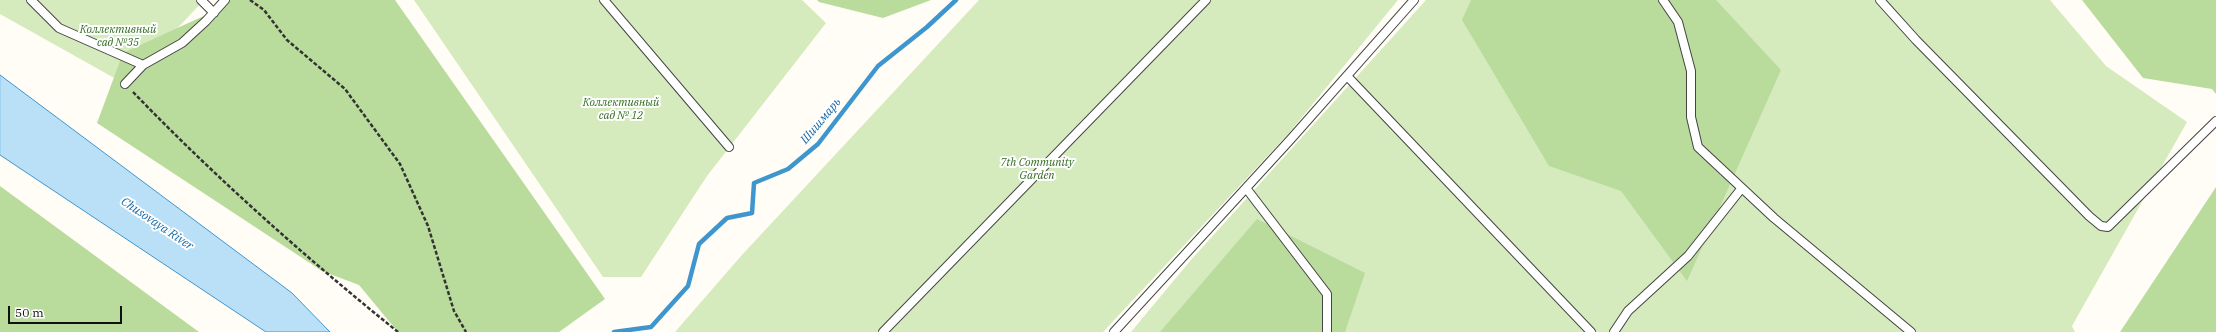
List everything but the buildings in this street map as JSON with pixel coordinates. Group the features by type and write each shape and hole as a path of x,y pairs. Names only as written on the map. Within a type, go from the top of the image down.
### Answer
{"lane":[{"path":"31,0 59,28 142,65"},
{"path":"200,0 214,13"},
{"path":"125,84 142,65 182,43 214,13 225,0"},
{"path":"604,0 729,148"},
{"path":"883,332 1206,0"},
{"path":"1114,332 1246,188 1414,0"},
{"path":"1662,0 1678,22 1691,71 1691,118 1698,147 1741,189 1911,332"},
{"path":"1880,0 1916,40 2089,216 2101,226 2108,227 2216,121"},
{"path":"1347,76 1591,332"},
{"path":"1246,188 1327,294 1327,332"},
{"path":"1614,332 1628,311 1688,256 1741,189"}],"path":[{"path":"250,0 264,10 287,40 345,89 400,164 428,226 454,311 466,332"},
{"path":"125,84 182,143 322,271 398,332"}],"green space":[{"name":"Коллективный сад №35","path":"0,0 204,0 125,84 0,14"},
{"path":"218,0 395,0 605,299 559,332 398,332 359,285 322,271 97,123 123,53 221,8"},
{"name":"Коллективный сад № 12","path":"414,0 802,0 826,23 707,176 641,277 603,277"},
{"path":"817,0 931,0 883,18 819,2"},
{"name":"7th Community Garden","path":"979,0 1398,0 1289,133 1103,332 675,332 741,256"},
{"path":"1426,0 2050,0 2106,66 2187,122 2072,326 2075,332 1131,332 1190,261"},
{"path":"1471,0 1716,0 1781,70 1687,281 1621,191 1549,166 1462,20"},
{"path":"2082,0 2216,0 2216,94 2212,89 2143,78"},
{"path":"0,186 199,332 0,332"},
{"path":"2216,187 2216,332 2120,332"},
{"path":"1257,219 1365,273 1345,332 1160,332"}],"water":[{"name":"Chusovaya River","path":"0,75 292,293 330,332 266,332 0,155"}],"waterway":[{"name":"Шишмарь","path":"614,332 651,327 688,286 699,244 727,218 752,213 754,183 788,169 818,144 878,66 927,27 956,0"}]}
